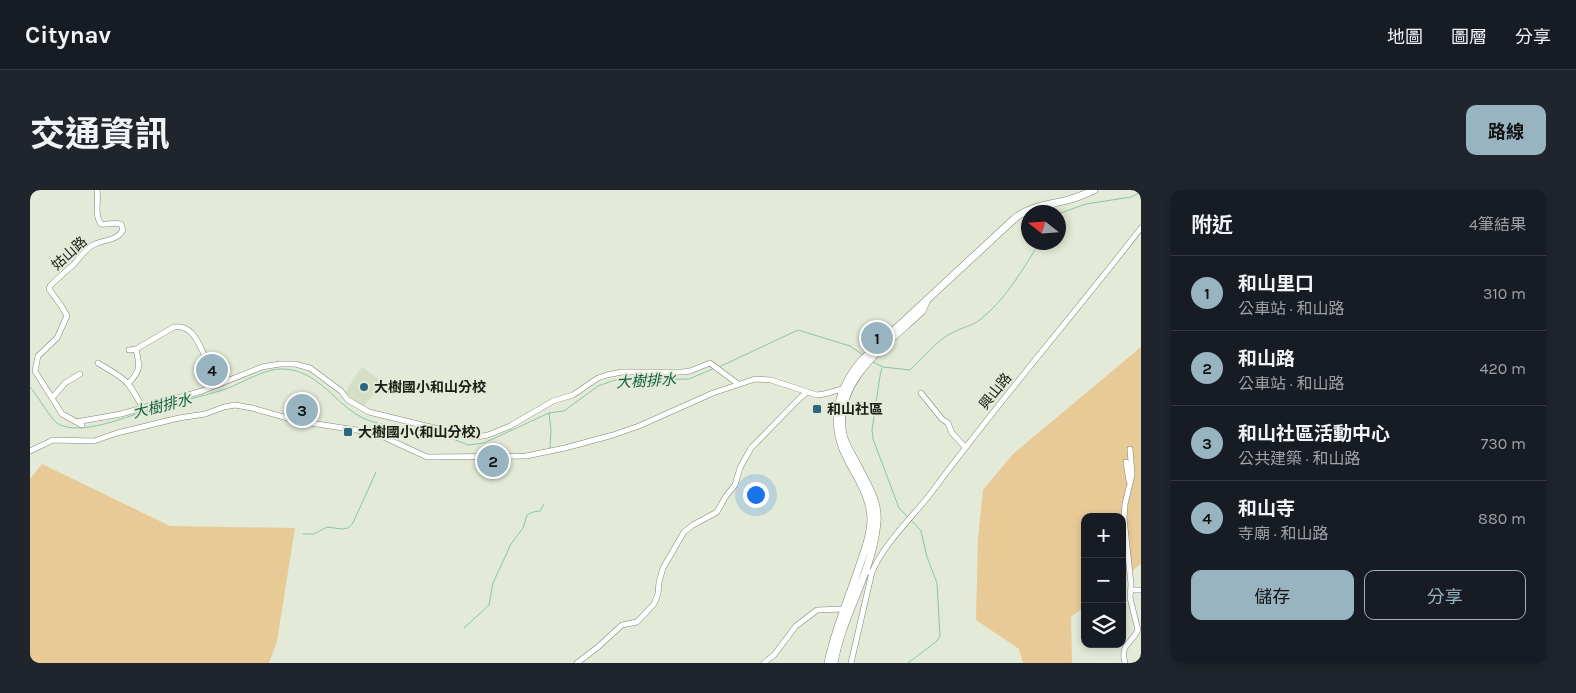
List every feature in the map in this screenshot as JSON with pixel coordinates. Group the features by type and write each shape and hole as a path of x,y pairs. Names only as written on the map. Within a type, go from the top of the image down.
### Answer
{"main road":[{"path":"828,663 832,644 869,538 871,519 869,502 839,439 836,423 837,407 846,388 872,354 922,311 928,300 976,252 1022,212 1072,199 1094,190"},
{"path":"834,663 836,650 846,620 869,572 878,514 873,496 844,437 842,410 846,388"}],"street":[{"name":"姑山路","path":"82,425 62,414 35,371 38,356 57,338 67,316 49,289 50,286 75,263 87,248 96,243 113,240 123,230 121,224 115,222 101,224 98,221 99,202 97,190"},
{"name":"興山路","path":"851,663 869,572 965,448 1141,228"},
{"path":"129,350 136,349 174,327 180,326 195,336 207,360 216,363 225,382"},
{"path":"128,384 139,368 136,349"},
{"path":"98,363 121,377 128,384 143,408"},
{"path":"76,422 143,408 202,391 262,367 280,364 301,365 310,368 341,391 348,400 369,412 455,433 478,436 488,435 510,426 553,401 573,395 607,374 622,372 690,372 711,364 738,384"},
{"path":"52,398 65,383 80,374"},
{"path":"30,451 53,440 94,441 117,433 178,418 205,414 235,405 298,421 375,432 428,457 526,456 613,436 738,384 755,379 763,378 817,395 846,388"},
{"path":"577,663 622,625 637,622 654,604 663,568 684,532 716,512 735,485 740,468 751,448 807,392"},
{"path":"921,393 948,424 952,433 965,448"},
{"path":"1125,663 1123,652 1138,630 1130,598 1124,518 1132,476 1130,449"},
{"path":"1126,462 1130,487"},
{"path":"1130,590 1141,590"},
{"path":"764,663 774,655 796,626 810,617 813,612 844,609"}],"shaded area":[{"path":"1141,347 1141,564 1126,575 1126,513 1081,513 1081,609 1071,617 1072,663 1023,663 1019,649 976,620 978,539 983,490 1013,454"},
{"name":"大樹國小和山分校","path":"362,367 384,383 363,407 345,392"},
{"path":"42,464 170,526 295,528 277,641 269,663 30,663 30,479"}],"waterway":[{"name":"大樹排水","path":"1066,211 1086,204 1131,197 1141,192"},
{"name":"大樹排水","path":"873,362 883,367 910,370 944,338 981,319 990,311 1006,293 1035,250"},
{"name":"大樹排水","path":"719,367 798,330 850,346 863,355"},
{"name":"大樹排水","path":"30,387 57,423 67,427 78,428 105,424 162,406 214,393 269,371 284,369 307,375 353,412 367,420 453,439 468,445 484,443 549,413 564,411 598,386 615,380 689,379 715,368"},
{"path":"882,368 872,430 873,439 899,508 908,517"},
{"path":"549,413 551,430 550,448"},
{"path":"303,534 314,534 327,527 348,528 353,523 376,472"},
{"path":"464,628 489,605 493,583 511,544 523,528 527,515 540,511 544,504"},
{"path":"908,663 937,641 940,636 937,583 927,557 921,531 911,520"}],"place":[{"name":"和山里口","path":"877,338"},
{"name":"和山寺","path":"212,370"},
{"name":"大樹國小和山分校","path":"364,387"},
{"name":"和山社區","path":"817,409"},
{"name":"和山社區活動中心","path":"302,410"},
{"name":"大樹國小(和山分校)","path":"348,432"},
{"name":"和山路","path":"493,461"}]}
